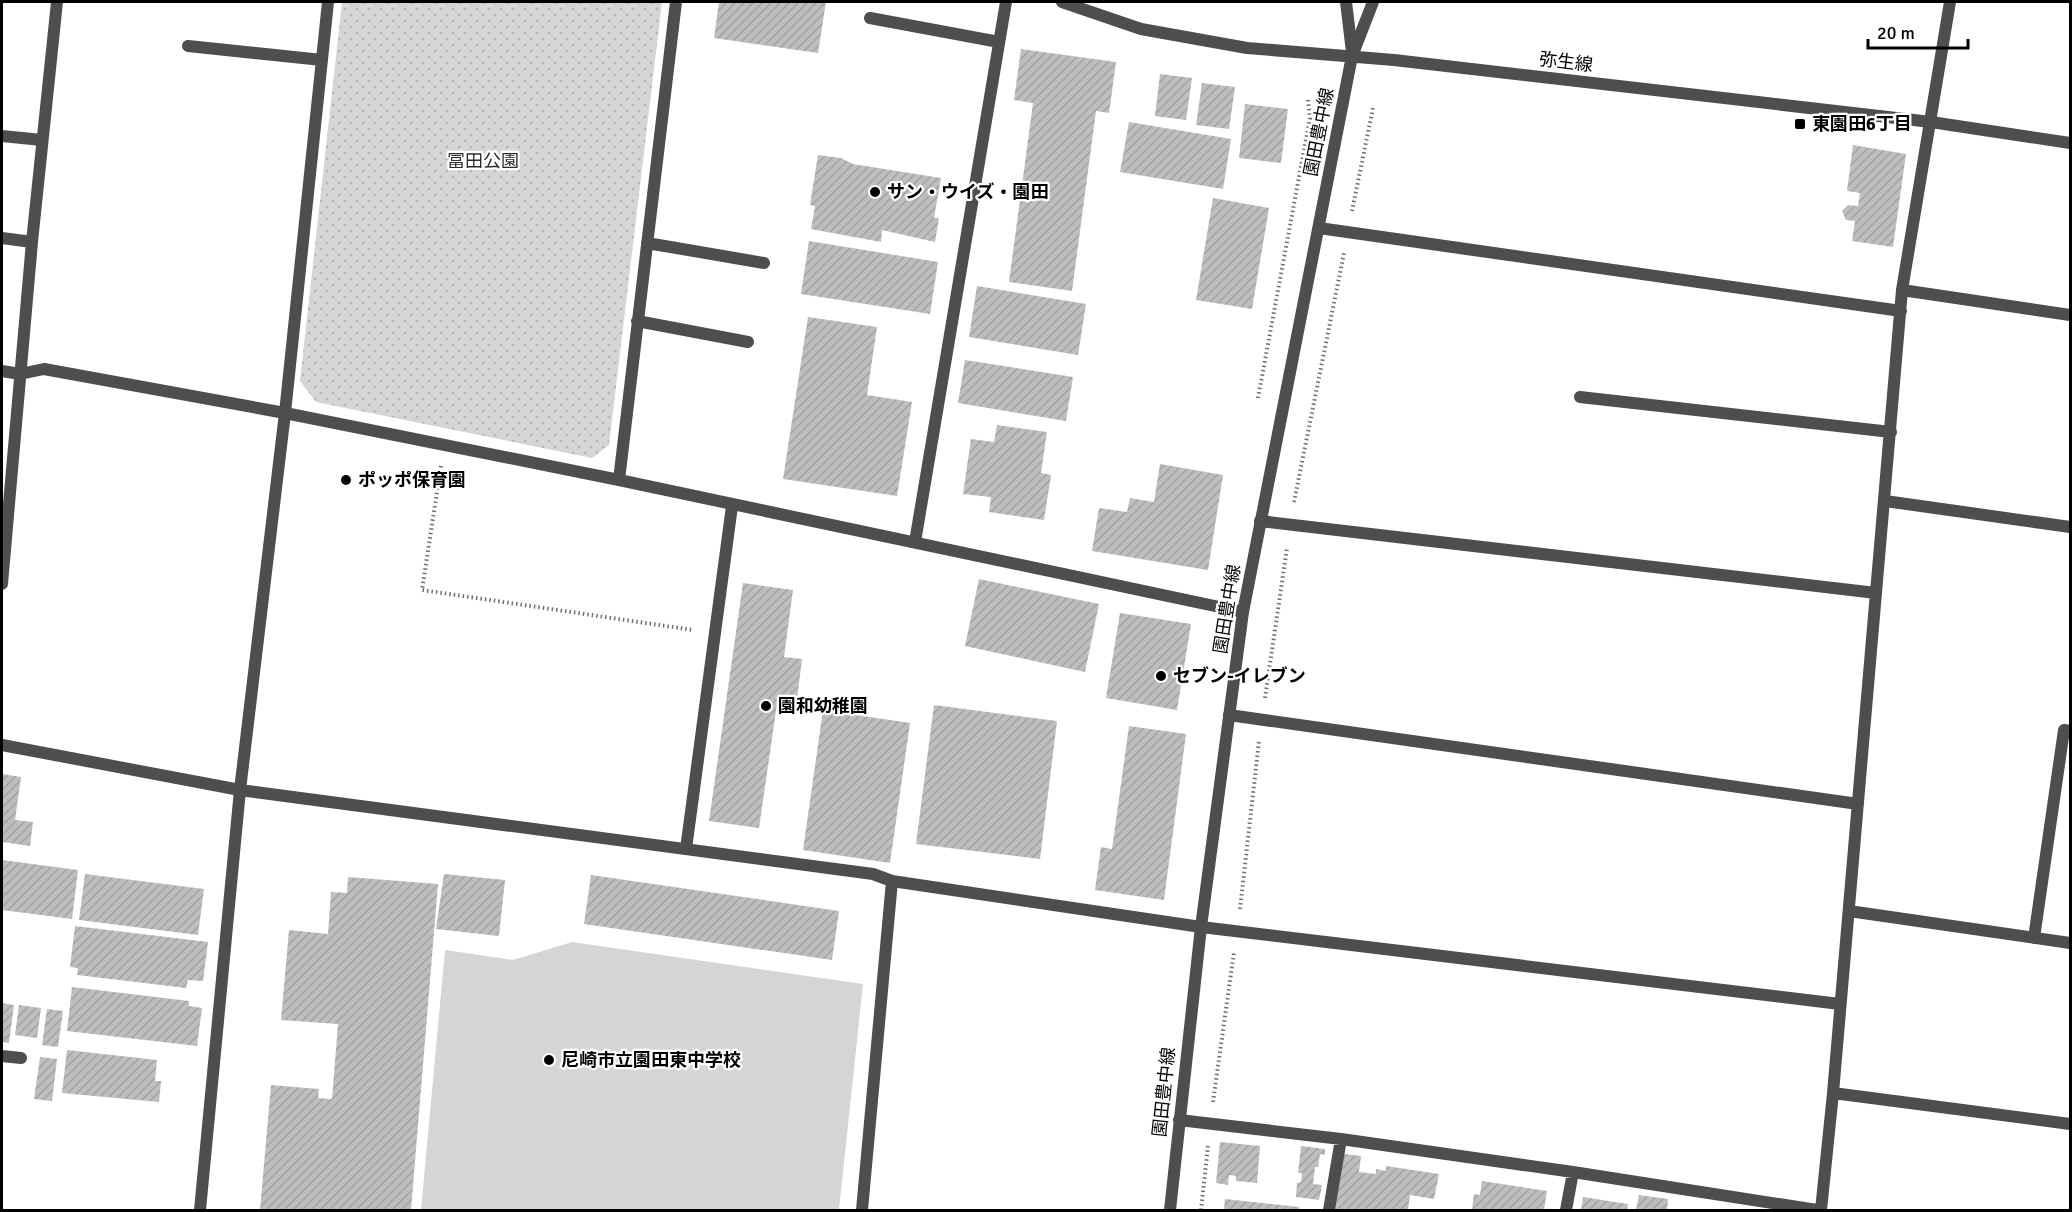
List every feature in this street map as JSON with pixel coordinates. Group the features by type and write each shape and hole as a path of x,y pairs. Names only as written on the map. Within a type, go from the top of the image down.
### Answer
{"street":[{"path":"2,584 32,242 57,2"},
{"path":"200,1210 240,790 285,413 328,2"},
{"path":"619,480 676,2"},
{"path":"915,542 1006,2"},
{"name":"弥生線","path":"1062,2 1141,29 1247,48 1352,56 1931,122 2070,143"},
{"path":"1346,2 1352,56"},
{"path":"1352,56 1373,2"},
{"path":"1179,1120 1341,1138 1819,1210 1833,1093 1850,912 1902,290 1950,2"},
{"path":"870,18 999,42"},
{"path":"188,46 322,60"},
{"name":"園田豊中線","path":"1170,1210 1201,927 1243,612 1352,56"},
{"path":"2,136 42,140"},
{"path":"1319,228 1901,311"},
{"path":"2,238 32,242"},
{"path":"646,243 764,263"},
{"path":"1902,290 2070,315"},
{"path":"637,321 748,342"},
{"path":"2,371 20,374 44,369 285,413 619,480 732,506 915,542 1243,612"},
{"path":"1580,397 1891,432"},
{"path":"1885,501 2070,527"},
{"path":"686,849 732,506"},
{"path":"1260,521 1876,593"},
{"path":"1229,715 1858,804"},
{"path":"2034,938 2064,730 2070,730"},
{"path":"2,745 240,790 873,874 892,881 1201,927 1840,1004"},
{"path":"862,1210 892,881"},
{"path":"1850,912 2070,943"},
{"path":"2,1056 21,1058"},
{"path":"1833,1093 2070,1124"},
{"path":"1329,1210 1341,1138"},
{"path":"1566,1210 1573,1172"}],"path":[{"path":"1201,1210 1262,720 1290,524 1372,108"},
{"path":"444,445 422,590 715,634"}],"green space":[{"name":"冨田公園","path":"342,2 662,2 609,445 592,458 316,402 300,381"},
{"path":"572,942 863,984 839,1210 421,1210 445,950 513,960"}],"building":[{"path":"719,2 826,2 818,53 714,38"},
{"path":"1021,49 1116,62 1109,113 1096,111 1072,291 1009,282 1033,103 1014,100"},
{"path":"1160,74 1192,78 1186,120 1155,116"},
{"path":"1202,83 1235,87 1229,129 1196,125"},
{"path":"1245,104 1288,109 1281,163 1239,158"},
{"path":"1129,122 1231,139 1223,189 1120,172"},
{"path":"1853,145 1906,154 1893,247 1852,241 1855,221 1846,220 1842,211 1848,205 1858,206 1860,193 1847,191"},
{"name":"サン・ウイズ・園田","path":"818,155 841,158 853,164 941,178 934,218 939,218 935,242 882,230 881,242 811,229 815,206 810,205"},
{"path":"1213,198 1269,208 1252,309 1196,300"},
{"path":"809,241 938,262 930,314 801,294"},
{"path":"977,286 1086,304 1078,355 969,337"},
{"path":"808,317 877,327 867,395 912,402 897,496 783,479"},
{"path":"965,360 1073,377 1066,421 958,403"},
{"path":"997,425 1047,432 1041,473 1051,475 1044,520 989,512 991,497 963,494 971,439 994,442"},
{"path":"1160,464 1223,475 1208,570 1092,551 1099,508 1127,512 1130,498 1154,502"},
{"path":"979,579 1099,604 1085,672 965,646"},
{"path":"743,583 793,590 784,657 802,659 797,699 778,697 759,828 709,821"},
{"path":"1120,613 1191,624 1177,710 1106,698"},
{"path":"934,705 1057,721 1040,859 916,844"},
{"path":"823,710 910,723 890,863 803,850"},
{"path":"1129,726 1186,734 1164,900 1095,890 1101,847 1112,849"},
{"path":"2,774 21,777 15,820 33,822 30,846 2,842"},
{"path":"2,860 78,870 72,919 2,910"},
{"path":"85,874 204,889 198,935 79,920"},
{"path":"444,874 505,880 499,936 436,929"},
{"path":"591,875 839,911 832,960 584,924"},
{"path":"348,877 438,884 411,1210 260,1210 271,1085 319,1089 318,1098 332,1099 338,1024 281,1020 289,930 328,934 331,892 347,893"},
{"path":"75,926 208,942 203,981 188,980 186,988 77,975 78,968 70,967"},
{"path":"72,987 189,1001 189,1006 202,1008 197,1046 67,1031"},
{"path":"2,1003 14,1005 9,1043 2,1042"},
{"path":"19,1005 41,1008 37,1038 15,1035"},
{"path":"47,1009 63,1011 58,1047 42,1045"},
{"path":"67,1050 157,1060 155,1081 161,1081 159,1102 62,1093"},
{"path":"40,1057 57,1059 52,1101 34,1099"},
{"path":"1220,1142 1260,1146 1257,1183 1236,1181 1236,1176 1229,1175 1228,1185 1216,1183"},
{"path":"1301,1146 1325,1149 1325,1155 1320,1154 1318,1167 1315,1167 1313,1184 1322,1185 1319,1200 1296,1197 1297,1183 1301,1182 1302,1173 1298,1173"},
{"path":"1344,1154 1361,1156 1359,1172 1376,1174 1376,1169 1386,1171 1386,1166 1439,1174 1434,1199 1410,1195 1408,1210 1335,1210"},
{"path":"1482,1181 1547,1191 1544,1210 1472,1210 1474,1194 1480,1195"},
{"path":"1639,1195 1668,1199 1667,1210 1636,1210"},
{"path":"1583,1197 1628,1204 1627,1210 1581,1210"},
{"path":"1225,1199 1299,1207 1299,1210 1224,1210"}],"place":[{"name":"東園田6丁目","path":"1800,124"},
{"name":"サン・ウイズ・園田","path":"875,192"},
{"name":"ポッポ保育園","path":"346,480"},
{"name":"セブン-イレブン","path":"1161,676"},
{"name":"園和幼稚園","path":"766,706"},
{"name":"尼崎市立園田東中学校","path":"549,1060"}]}
